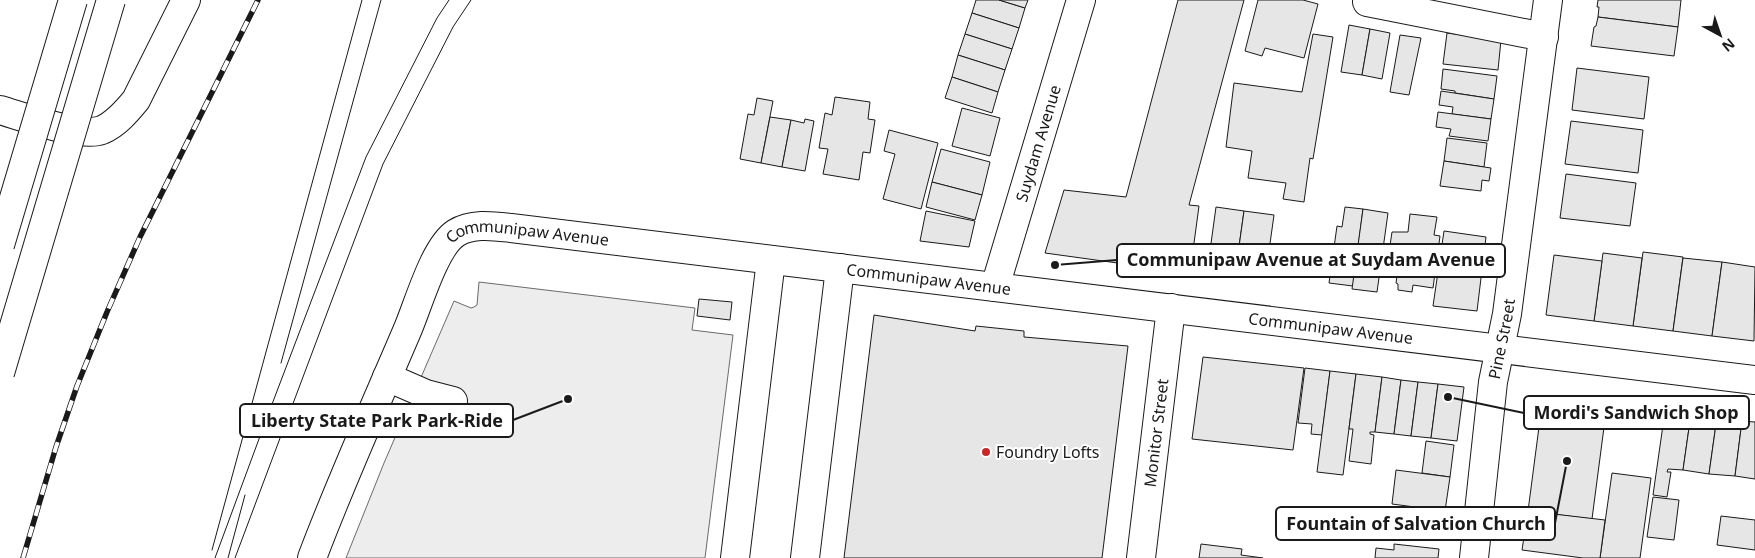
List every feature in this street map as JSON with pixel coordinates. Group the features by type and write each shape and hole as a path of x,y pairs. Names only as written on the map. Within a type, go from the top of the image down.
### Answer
{"main road":[{"path":"0,244 73,0"},
{"path":"0,373 111,0"},
{"path":"0,110 75,130 90,132 101,130 112,124 136,100 186,0"},
{"name":"Suydam Avenue","path":"995,287 1081,0"},
{"name":"Pine Street","path":"1474,558 1493,382 1507,314 1548,0"},
{"path":"1367,2 1544,37"},
{"name":"Communipaw Avenue","path":"312,558 347,468 439,252 455,234 468,228 482,226 504,227 1755,380"},
{"path":"735,558 771,260"},
{"path":"806,558 840,268"},
{"name":"Monitor Street","path":"1141,558 1171,308"},
{"path":"387,377 426,394 453,401"}],"shaded area":[{"path":"479,282 695,308 692,330 733,335 705,558 346,558 384,463 454,301 471,308 477,305"}],"building":[{"path":"976,0 999,0 1025,8 1019,28 972,13"},
{"path":"999,0 1028,0 1025,8"},
{"path":"1178,0 1244,0 1189,205 1199,206 1190,273 1045,253 1064,190 1126,197"},
{"path":"1258,0 1303,0 1318,4 1304,58 1265,48 1262,56 1245,51"},
{"path":"1598,0 1681,0 1678,27 1598,17"},
{"path":"972,13 1019,28 1012,49 965,34"},
{"path":"1598,17 1678,27 1674,56 1591,46 1594,27"},
{"path":"1349,25 1370,29 1362,75 1341,72"},
{"path":"1370,29 1390,33 1382,79 1362,75"},
{"path":"1447,33 1501,40 1498,70 1443,64"},
{"path":"965,34 1012,49 1005,70 958,55"},
{"path":"1313,34 1333,37 1313,159 1310,158 1304,202 1283,199 1286,183 1248,178 1252,151 1226,147 1234,83 1302,92"},
{"path":"1400,35 1421,38 1409,95 1390,92"},
{"path":"958,55 1005,70 998,92 952,77"},
{"path":"1577,68 1649,77 1644,119 1572,110"},
{"path":"1443,69 1497,76 1494,99 1441,89"},
{"path":"952,77 998,92 992,113 945,98"},
{"path":"1441,91 1494,99 1491,119 1452,114 1453,107 1439,105"},
{"path":"835,97 870,102 868,119 875,120 870,153 863,152 859,180 823,174 828,149 819,148 825,113 832,115"},
{"path":"757,98 773,101 761,163 740,159 748,114 754,115"},
{"path":"962,108 1000,118 990,156 952,146"},
{"path":"1438,112 1491,119 1488,141 1449,136 1451,129 1436,127"},
{"path":"770,117 791,120 782,167 761,163"},
{"path":"805,119 814,121 805,171 782,167 791,120 804,123"},
{"path":"1571,121 1643,130 1638,173 1565,164"},
{"path":"889,130 938,143 921,209 883,199 895,154 884,151"},
{"path":"1447,138 1487,143 1484,167 1444,161"},
{"path":"941,149 990,162 982,195 932,182"},
{"path":"1444,161 1491,168 1489,181 1482,180 1481,191 1440,186"},
{"path":"1566,174 1636,183 1630,226 1560,218"},
{"path":"932,182 982,195 975,220 926,207"},
{"path":"1216,207 1244,211 1237,261 1209,258"},
{"path":"1345,207 1363,209 1353,286 1329,283 1337,226 1342,227"},
{"path":"1363,209 1388,213 1377,292 1352,289"},
{"path":"926,211 975,221 969,247 920,241"},
{"path":"1244,211 1274,215 1267,265 1237,261"},
{"path":"1410,214 1437,217 1434,235 1440,236 1433,288 1413,285 1412,292 1398,290 1398,284 1396,283 1399,261 1388,259 1392,232 1408,232"},
{"path":"1444,231 1486,237 1477,311 1433,306"},
{"path":"1643,252 1683,257 1673,331 1633,326"},
{"path":"1603,253 1642,258 1633,326 1594,321"},
{"path":"1554,255 1602,261 1594,321 1546,315"},
{"path":"1683,258 1722,262 1712,336 1673,331"},
{"path":"1722,262 1755,267 1754,341 1712,336"},
{"path":"699,299 732,302 730,320 697,316"},
{"name":"Foundry Lofts","path":"874,315 975,331 976,326 1024,331 1024,337 1128,346 1102,558 844,558"},
{"path":"1203,357 1304,368 1293,450 1192,439"},
{"path":"1305,368 1330,371 1322,435 1311,434 1312,424 1298,423"},
{"path":"1330,371 1356,374 1343,475 1317,472"},
{"path":"1356,374 1382,377 1375,432 1370,432 1370,434 1374,435 1371,464 1349,461 1353,429 1349,429"},
{"path":"1382,377 1401,380 1394,434 1375,432"},
{"path":"1401,380 1418,382 1411,436 1394,434"},
{"path":"1418,382 1438,384 1431,438 1411,436"},
{"path":"1438,384 1464,387 1457,441 1431,438"},
{"path":"1562,399 1586,402 1586,410 1606,412 1592,519 1528,511 1542,404 1562,407"},
{"path":"1665,411 1691,414 1683,470 1668,469 1667,472 1671,472 1667,497 1653,495"},
{"path":"1691,414 1717,417 1709,474 1683,470"},
{"path":"1717,417 1742,421 1735,476 1709,474"},
{"path":"1742,421 1755,422 1755,479 1735,476"},
{"path":"1426,441 1454,445 1450,477 1422,473"},
{"path":"1396,470 1450,477 1445,511 1392,504"},
{"path":"1612,473 1651,478 1640,558 1600,558"},
{"path":"1653,497 1679,500 1674,540 1647,537"},
{"path":"1528,511 1605,520 1600,558 1583,558 1522,550"},
{"path":"1721,516 1755,520 1755,550 1717,545"},
{"path":"1201,544 1242,549 1241,555 1263,558 1199,558"},
{"path":"1394,544 1439,549 1438,558 1375,558 1376,548 1394,550"}],"tram line":[{"path":"212,550 362,0"},
{"path":"281,363 381,0"},
{"path":"215,558 366,157 437,18 449,0"},
{"path":"235,558 383,164 453,27 471,0"},
{"path":"228,558 245,495"}],"railway":[{"path":"23,558 56,447 77,386 107,312 140,237 258,0"}],"place":[{"name":"Communipaw Avenue at Suydam Avenue","path":"1055,265"},
{"name":"Mordi's Sandwich Shop","path":"1448,397"},
{"name":"Liberty State Park Park-Ride","path":"568,399"},
{"name":"Foundry Lofts","path":"986,452"},
{"name":"Fountain of Salvation Church","path":"1567,461"}]}
